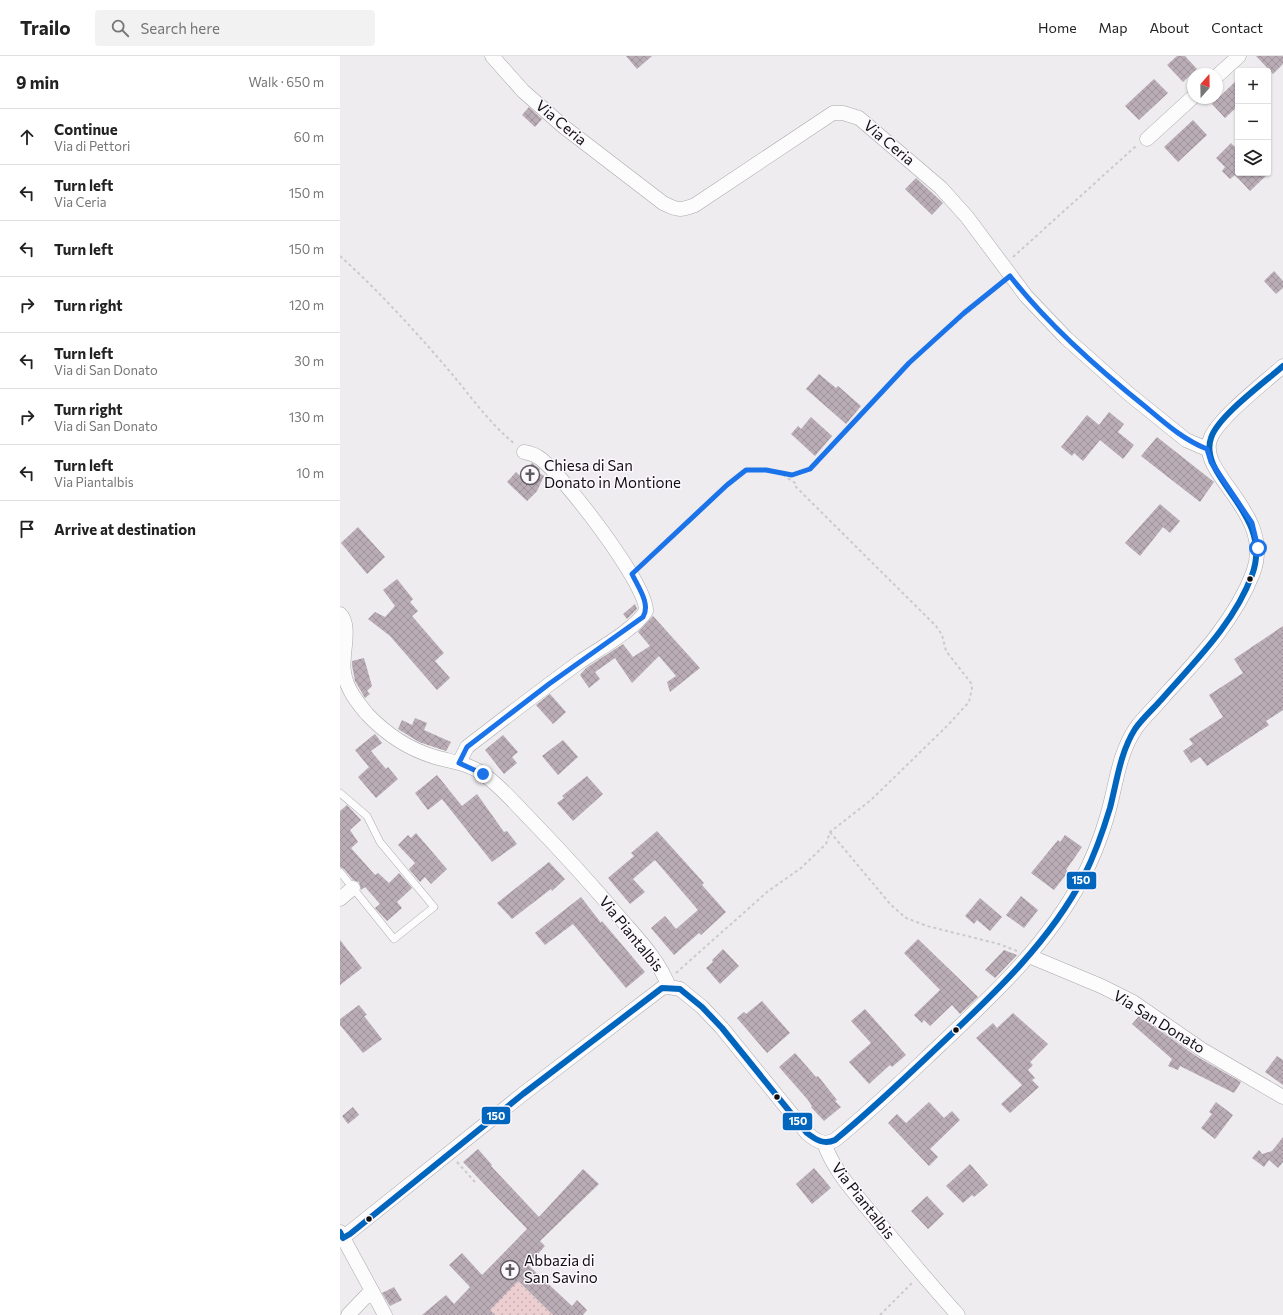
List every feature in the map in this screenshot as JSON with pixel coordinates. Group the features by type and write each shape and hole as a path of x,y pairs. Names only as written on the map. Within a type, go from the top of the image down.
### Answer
{"street":[{"name":"Via Ceria","path":"492,56 524,91 564,127 663,203 675,209 683,210 695,205 833,113 843,113 859,118 941,188 967,217 1026,296 1066,338 1123,389 1186,440 1207,449"},
{"path":"1223,71 1239,56"},
{"path":"1147,139 1187,102"},
{"path":"824,1143 832,1142 842,1135 977,1010 1029,956 1073,896 1089,864 1106,820 1121,758 1126,745 1137,727 1216,636 1234,609 1253,573 1258,558 1258,548 1252,523 1211,462 1207,449 1210,438 1221,423 1283,366"},
{"path":"459,763 467,747 549,684 643,617 646,612 646,606 632,574 597,525 540,458 524,452"},
{"name":"Via Piantalbis","path":"340,614 344,618 346,626 343,659 344,672 351,692 366,712 378,725 397,741 434,757 459,763 476,770 493,782 563,853 661,968 669,986 683,990 705,1010 807,1133 815,1140 824,1143 831,1160 843,1179 921,1275 958,1315"},
{"path":"340,899 353,888"},
{"name":"Via San Donato","path":"1029,956 1095,983 1133,1002 1201,1049 1283,1097"},
{"path":"385,1315 341,1237 656,991 669,986"},
{"path":"348,1315 371,1291"}],"lane":[{"path":"340,793 367,816 380,842 434,907 394,939 340,872"}],"path":[{"path":"632,574 741,473 755,468 792,475 810,469 909,363 964,313 1105,174 1147,139"},
{"path":"340,256 381,297 441,362 486,416 506,437 524,452"},
{"path":"669,986 674,975 767,892 801,868 826,844 830,832 871,800 948,725 969,702 972,688 970,683 946,651 942,635 936,626 795,486 794,483 782,474"},
{"path":"830,832 891,906 906,918 927,926 1000,944 1029,956"},
{"path":"449,1153 475,1182"},
{"path":"880,1315 921,1275"}],"shaded area":[{"path":"512,1276 553,1315 495,1315 479,1299"}],"building":[{"path":"626,56 652,56 637,69"},
{"path":"1177,56 1185,56 1196,68 1187,68 1187,78 1183,82 1167,65"},
{"path":"1256,56 1283,56 1283,64 1273,74 1271,72 1271,68 1267,68"},
{"path":"1154,79 1168,93 1139,120 1125,106"},
{"path":"1235,82 1235,109 1225,118 1212,104 1223,104 1223,93"},
{"path":"529,107 542,119 535,127 522,115"},
{"path":"1193,120 1207,135 1178,162 1164,147"},
{"path":"1231,143 1235,147 1235,175 1230,179 1222,171 1225,167 1216,158"},
{"path":"1236,176 1266,176 1250,191"},
{"path":"916,178 943,203 932,215 905,189"},
{"path":"1274,271 1283,281 1283,288 1276,294 1264,281"},
{"path":"819,374 836,388 838,386 861,406 846,424 806,389"},
{"path":"1109,412 1124,424 1118,432 1134,445 1123,459 1100,440 1083,461 1074,453 1072,456 1061,447 1087,415 1099,425"},
{"path":"811,417 832,436 815,456 791,434 798,426 801,429"},
{"path":"1157,437 1214,482 1200,502 1141,456"},
{"path":"532,463 540,469 538,472 544,476 537,491 527,501 507,482 516,472 522,478"},
{"path":"1160,504 1180,521 1170,533 1163,527 1140,556 1125,543"},
{"path":"358,527 385,557 367,574 341,543"},
{"path":"397,579 413,599 410,602 418,611 412,616 444,653 435,661 450,678 437,690 390,636 368,619 375,612 385,617 395,606 383,590"},
{"path":"635,604 637,609 627,619 623,614"},
{"path":"653,616 700,668 670,692 667,682 676,676 659,656 632,683 615,658 595,672 600,679 589,688 580,675 586,668 623,644 633,657 650,646 638,632"},
{"path":"1283,626 1283,710 1266,721 1269,725 1207,766 1200,757 1191,763 1183,751 1193,744 1189,739 1223,717 1209,695 1243,673 1234,659"},
{"path":"364,658 372,686 367,691 370,694 365,698 355,681 352,665 352,661"},
{"path":"550,694 566,712 553,724 536,705"},
{"path":"415,718 427,723 424,730 451,742 446,751 419,742 398,729 402,720 412,725"},
{"path":"375,734 382,743 371,751 386,769 388,767 398,779 376,798 358,777 369,767 355,750"},
{"path":"503,735 518,752 512,757 517,763 504,774 485,750"},
{"path":"563,740 578,757 558,775 542,756"},
{"path":"437,775 462,806 477,794 504,832 507,831 517,844 492,862 442,799 428,810 415,793"},
{"path":"587,776 603,794 573,821 557,803 564,798 562,796"},
{"path":"347,805 361,820 350,830 358,842 351,848 375,875 378,873 389,883 399,873 412,888 397,902 402,908 387,921 375,908 380,904 365,887 361,890 359,882 353,880 344,869 340,867 340,811"},
{"path":"657,831 704,883 702,885 726,912 701,935 699,933 674,955 651,928 665,916 676,929 698,910 655,860 633,879 645,892 630,904 608,878 634,856 631,853"},
{"path":"416,833 447,869 431,884 425,877 420,882 409,869 415,863 398,845 408,835 411,838"},
{"path":"1065,835 1082,847 1066,870 1068,872 1054,890 1031,873 1058,840 1060,842"},
{"path":"549,862 565,879 552,891 551,889 512,919 497,903"},
{"path":"1021,896 1038,910 1024,928 1006,915"},
{"path":"581,897 601,923 602,921 645,972 626,988 573,924 545,945 535,933"},
{"path":"980,898 1002,917 990,931 977,920 974,924 965,916"},
{"path":"918,939 978,997 960,1014 952,1005 930,1026 924,1020 922,1023 914,1015 940,990 904,953"},
{"path":"340,940 362,968 340,985"},
{"path":"723,949 739,966 720,984 706,968 713,962 712,960"},
{"path":"1004,950 1017,955 995,978 985,970"},
{"path":"762,1001 790,1033 767,1053 737,1018 744,1012 746,1014"},
{"path":"359,1005 367,1015 364,1016 382,1039 363,1053 340,1025 340,1019"},
{"path":"865,1009 906,1055 892,1067 890,1065 869,1084 849,1062 871,1043 851,1021"},
{"path":"1013,1013 1048,1044 1030,1062 1033,1065 1028,1070 1035,1078 1032,1080 1039,1087 1010,1113 1001,1104 1022,1085 976,1038 993,1023 997,1028"},
{"path":"1139,1016 1196,1056 1241,1082 1234,1093 1180,1066 1178,1070 1168,1066 1172,1059 1132,1024"},
{"path":"795,1053 816,1077 818,1076 837,1100 835,1101 841,1107 824,1121 779,1067"},
{"path":"1277,1056 1283,1060 1283,1085 1265,1072"},
{"path":"929,1102 944,1118 952,1111 960,1120 930,1149 938,1157 929,1166 888,1123 897,1114 906,1123"},
{"path":"1216,1102 1233,1115 1215,1139 1201,1128 1212,1114 1209,1112"},
{"path":"353,1107 359,1115 348,1124 342,1116"},
{"path":"1283,1137 1283,1162 1278,1168 1269,1160 1264,1167 1252,1158 1259,1150 1262,1154 1272,1151"},
{"path":"478,1149 492,1165 491,1166 539,1217 583,1169 599,1184 540,1241 545,1246 528,1265 572,1306 577,1300 587,1310 583,1315 553,1315 518,1281 490,1310 495,1315 422,1315 446,1295 454,1304 470,1287 449,1265 462,1253 482,1275 527,1229 463,1162"},
{"path":"970,1164 988,1185 974,1197 972,1195 963,1203 946,1186"},
{"path":"814,1168 831,1188 812,1204 796,1184"},
{"path":"927,1196 944,1214 928,1229 911,1211"},
{"path":"394,1287 402,1300 390,1306 382,1293"}],"transit line":[{"name":"150","path":"340,1232 343,1238 350,1234 523,1094 662,988 680,989 702,1007 722,1028 807,1133 817,1140 824,1142 835,1140 890,1092 1002,985 1021,965 1055,922 1084,876 1095,851 1110,808 1122,757 1135,729 1212,642 1235,610 1252,575 1256,553 1253,533 1245,515 1215,468 1210,453 1211,438 1215,429 1232,410 1283,366"}],"place":[{"name":"Chiesa di San Donato in Montione","path":"530,475"},
{"name":"Abbazia di San Savino","path":"510,1270"}],"route":[{"path":"483,774 470,766 459,763 467,747 549,684 643,617 646,612 646,606 632,574 727,485 746,470 755,468 792,475 802,473 810,469 909,363 964,313 1010,276 1026,296 1066,338 1129,394 1186,440 1207,449 1211,462 1252,523 1258,548"}]}
